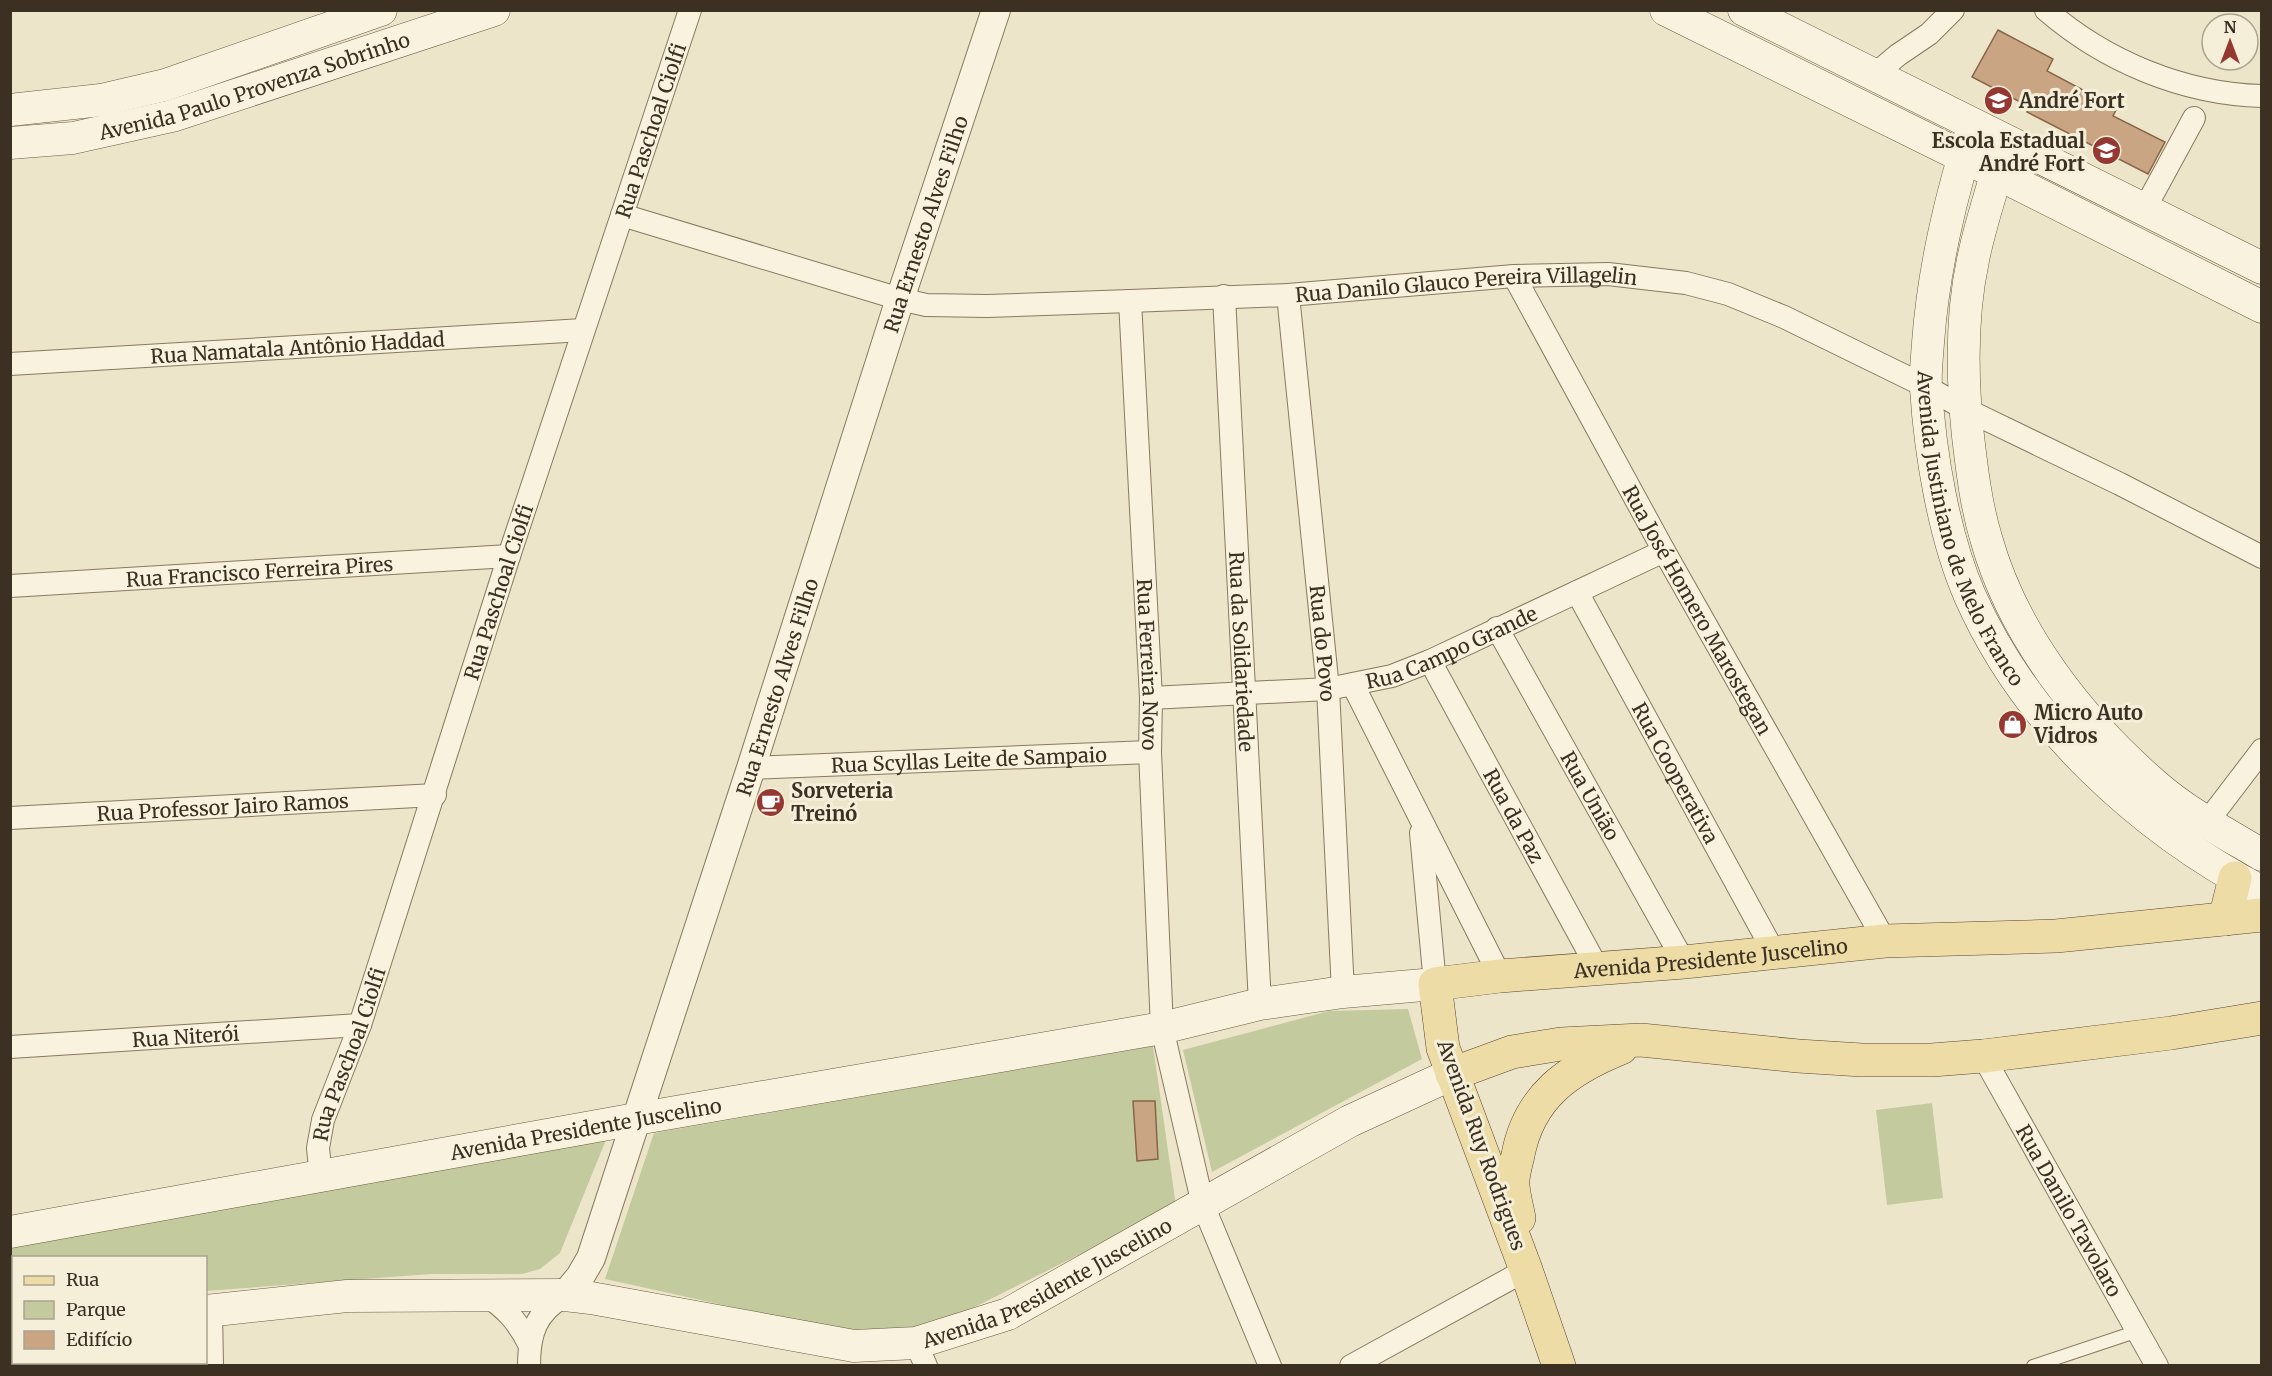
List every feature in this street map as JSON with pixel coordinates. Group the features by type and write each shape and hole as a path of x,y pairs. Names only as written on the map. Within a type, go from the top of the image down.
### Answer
{"main road":[{"name":"Avenida Paulo Provenza Sobrinho","path":"10,110 101,100 165,85 338,17 381,10"},
{"name":"Avenida Paulo Provenza Sobrinho","path":"10,143 73,138 172,116 494,10"},
{"path":"1666,10 2262,307"},
{"path":"1744,10 2262,268"},
{"name":"Avenida Justiniano de Melo Franco","path":"1974,125 1963,157 1937,269 1929,328 1925,386 1934,458 1954,550 1970,595 1984,624 2019,682 2097,776 2140,813 2183,844 2248,885"},
{"name":"Avenida Justiniano de Melo Franco","path":"2006,142 1972,261 1964,328 1965,409 1971,466 1986,539 2001,580 2018,616 2058,680 2102,733 2156,786 2207,822 2262,855"},
{"path":"2225,919 2248,885"},
{"name":"Avenida Presidente Juscelino","path":"10,1232 636,1119 1162,1028 1260,1005 1343,992 1500,976 1775,954 1885,941 2056,936 2262,915"},
{"name":"Avenida Ruy Rodrigues","path":"1435,984 1443,1048 1527,1270 1559,1365"},
{"name":"Avenida Presidente Juscelino","path":"208,1311 347,1296 565,1295 602,1299 854,1346 921,1354 1008,1314 1350,1121 1452,1074 1512,1052 1561,1044 1641,1040 1854,1059 1932,1060 2171,1033 2262,1018"},
{"name":"Avenida Ruy Rodrigues","path":"1527,1270 1513,1184 1522,1136 1531,1117 1546,1094 1563,1079 1591,1060 1641,1040"}],"street":[{"name":"Rua Paschoal Ciolfi","path":"321,1177 318,1148 323,1120 360,1025 435,795 509,556 690,10"},
{"name":"Rua Ernesto Alves Filho","path":"529,1355 532,1332 541,1316 554,1302 565,1295 580,1277 591,1258 996,10"},
{"path":"1873,76 1898,55 1929,34 1953,10"},
{"path":"2046,10 2104,52 2162,78 2214,92 2262,96"},
{"path":"338,17 347,58"},
{"path":"2144,210 2194,118"},
{"name":"Rua Danilo Glauco Pereira Villagelin","path":"622,215 900,300 926,305 987,306 1288,295 1514,276 1608,274 1686,284 1728,294 1784,317 2262,557"},
{"name":"Rua José Homero Marostegan","path":"1514,276 1664,551 1885,941"},
{"name":"Rua do Povo","path":"1288,295 1328,689 1343,992"},
{"name":"Rua da Solidariedade","path":"1224,296 1260,1005"},
{"name":"Rua Ferreira Novo","path":"1130,302 1151,698 1150,752 1162,1028"},
{"name":"Rua Namatala Antônio Haddad","path":"10,364 583,330"},
{"name":"Rua Campo Grande","path":"1151,698 1328,689 1392,676 1430,661 1664,551"},
{"name":"Rua Francisco Ferreira Pires","path":"10,586 509,556"},
{"name":"Rua Cooperativa","path":"1577,591 1775,954"},
{"name":"Rua União","path":"1497,628 1684,962"},
{"name":"Rua da Paz","path":"1430,661 1598,969"},
{"name":"Rua do Povo","path":"1353,685 1500,976"},
{"path":"2183,844 2207,822 2262,750"},
{"name":"Rua Scyllas Leite de Sampaio","path":"751,768 1150,752"},
{"name":"Rua Professor Jairo Ramos","path":"10,818 435,795"},
{"path":"1419,819 1435,984"},
{"name":"Rua Niterói","path":"10,1047 360,1025"},
{"path":"1162,1028 1203,1205 1270,1365"},
{"name":"Rua Danilo Tavolaro","path":"1983,1056 2157,1365"},
{"path":"1351,1365 1527,1270"},
{"name":"Rua Ernesto Alves Filho","path":"485,1295 507,1310 516,1321 529,1355"},
{"path":"208,1311 212,1365"}],"lane":[{"path":"2033,1365 2138,1331"}],"green space":[{"path":"1408,1009 1422,1059 1212,1172 1183,1050 1329,1011"},
{"path":"1153,1046 1176,1206 943,1323 900,1332 845,1332 605,1279 654,1133"},
{"path":"1932,1103 1943,1198 1887,1205 1876,1110"},
{"path":"608,1135 560,1253 540,1269 522,1274 431,1274 207,1291 207,1256 12,1256 11,1321 11,1246 123,1228"}],"building":[{"path":"1998,30 2053,59 2047,71 2117,108 2113,116 2165,142 2148,174 2027,112 2030,107 1972,77"},
{"path":"1133,1101 1155,1101 1158,1159 1137,1161"}],"place":[{"name":"André Fort","path":"1998,100"},
{"name":"Escola Estadual André Fort","path":"2106,151"},
{"name":"Micro Auto Vidros","path":"2013,724"},
{"name":"Sorveteria Treinó","path":"770,802"}]}
